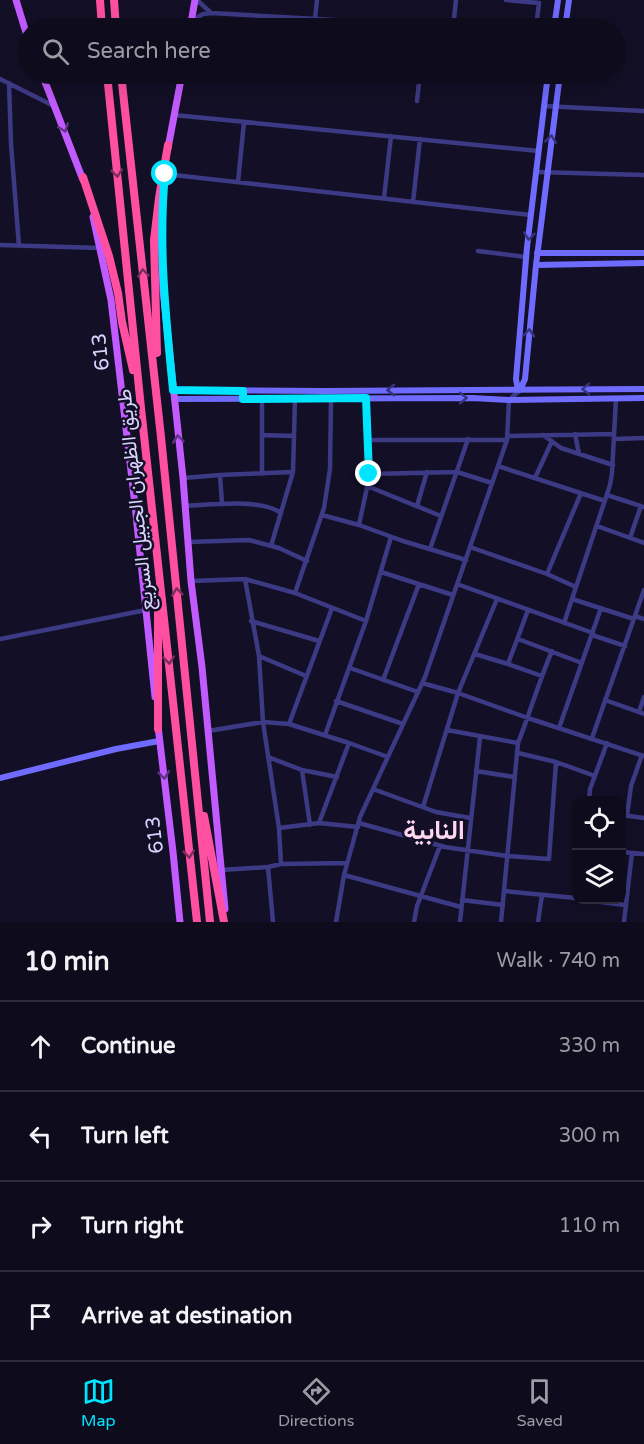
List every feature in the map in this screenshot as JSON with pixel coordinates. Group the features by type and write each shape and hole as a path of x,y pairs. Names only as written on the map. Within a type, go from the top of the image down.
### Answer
{"highway":[{"path":"100,0 101,18"},
{"path":"114,0 115,18"},
{"name":"طريق الظهران الجبيل السريع","path":"108,84 197,922"},
{"name":"طريق الظهران الجبيل السريع","path":"122,84 161,437 210,922"},
{"path":"161,437 154,297 154,240 168,145"},
{"path":"83,177 109,256 141,408"},
{"path":"158,554 158,729"},
{"path":"194,760 225,922"}],"main road":[{"path":"16,0 22,18"},
{"path":"192,18 196,0"},
{"name":"613","path":"46,84 83,177 111,300 180,922"},
{"path":"180,84 168,145 165,174 162,218 163,290 225,922"}],"street":[{"path":"196,0 211,13"},
{"path":"314,18 317,0"},
{"path":"454,18 456,0"},
{"path":"506,0 539,3 537,18"},
{"path":"555,18 558,0"},
{"path":"566,18 568,0"},
{"path":"198,18 203,14 211,13 297,18"},
{"path":"0,79 56,107"},
{"path":"9,83 19,246"},
{"path":"417,101 419,84"},
{"path":"519,390 516,379 526,257 547,84"},
{"path":"336,922 344,875 360,817 422,683 508,438 509,400 519,390 525,379 537,254 558,84"},
{"path":"544,106 644,111"},
{"path":"174,115 539,151"},
{"path":"238,182 244,122"},
{"path":"384,198 391,136"},
{"path":"413,201 420,139"},
{"path":"536,172 644,175"},
{"path":"165,174 531,215"},
{"path":"0,245 100,249"},
{"path":"478,251 526,257"},
{"path":"537,254 644,253"},
{"path":"536,265 644,263"},
{"path":"173,390 644,388"},
{"path":"243,391 243,399"},
{"path":"359,525 369,474 366,398"},
{"path":"564,623 607,495 613,465 616,398"},
{"path":"174,399 644,398"},
{"path":"262,399 262,474"},
{"path":"271,546 293,472 295,399"},
{"path":"295,593 322,515 330,469 331,399"},
{"path":"368,440 508,438 575,434 644,438"},
{"path":"575,434 579,454"},
{"path":"262,435 294,436"},
{"path":"543,435 561,448 613,465"},
{"path":"429,549 468,439"},
{"path":"535,478 552,441"},
{"path":"498,466 605,501"},
{"path":"417,506 427,471"},
{"path":"183,478 293,472"},
{"path":"369,474 457,472 492,483"},
{"path":"220,475 222,504"},
{"path":"367,486 441,516"},
{"path":"547,574 581,493"},
{"path":"607,495 643,506 630,538"},
{"path":"185,506 238,503 274,507 281,513"},
{"path":"322,515 466,560"},
{"path":"597,526 644,543"},
{"path":"325,735 366,621 392,537"},
{"path":"188,542 249,540 271,546 307,561"},
{"path":"470,547 547,574 576,587"},
{"path":"381,572 453,595"},
{"path":"191,581 245,579 295,593 366,621"},
{"path":"245,579 259,657 263,722 279,828 281,864"},
{"path":"383,680 419,584"},
{"path":"457,584 625,646"},
{"path":"592,738 644,590"},
{"path":"423,807 459,693 497,599"},
{"path":"572,599 644,619"},
{"path":"288,724 332,608"},
{"path":"559,728 601,608"},
{"path":"0,639 146,610"},
{"path":"508,664 528,610"},
{"path":"251,621 319,641"},
{"path":"518,639 582,663"},
{"path":"501,922 518,742 552,651"},
{"path":"475,654 542,676"},
{"path":"259,657 306,676"},
{"path":"350,668 418,692"},
{"path":"422,683 459,693 643,755 626,807"},
{"path":"605,700 641,713 644,697"},
{"path":"336,701 403,724"},
{"path":"208,732 263,722 288,724 349,742 388,757"},
{"path":"447,730 518,742"},
{"path":"460,922 480,737"},
{"path":"0,778 116,749 159,741"},
{"path":"319,823 349,742"},
{"path":"589,796 607,743"},
{"path":"518,753 556,762 595,776"},
{"path":"268,757 302,770 336,777"},
{"path":"279,828 319,823 358,825 440,846 507,856 549,859 556,762"},
{"path":"302,770 310,825"},
{"path":"476,771 514,777"},
{"path":"373,789 436,812 470,818"},
{"path":"626,815 644,818"},
{"path":"414,922 420,897 440,846"},
{"path":"626,852 644,854"},
{"path":"624,922 632,853"},
{"path":"221,870 281,864 347,863"},
{"path":"268,867 273,922"},
{"path":"344,875 461,907"},
{"path":"504,891 572,898"},
{"path":"538,922 542,895"},
{"path":"462,900 503,905"},
{"path":"617,904 625,905"}],"district":[{"name":"النابية","path":"434,830"}],"route":[{"path":"165,174 161,226 163,290 173,390 243,391 243,399 366,398 369,474"}]}
